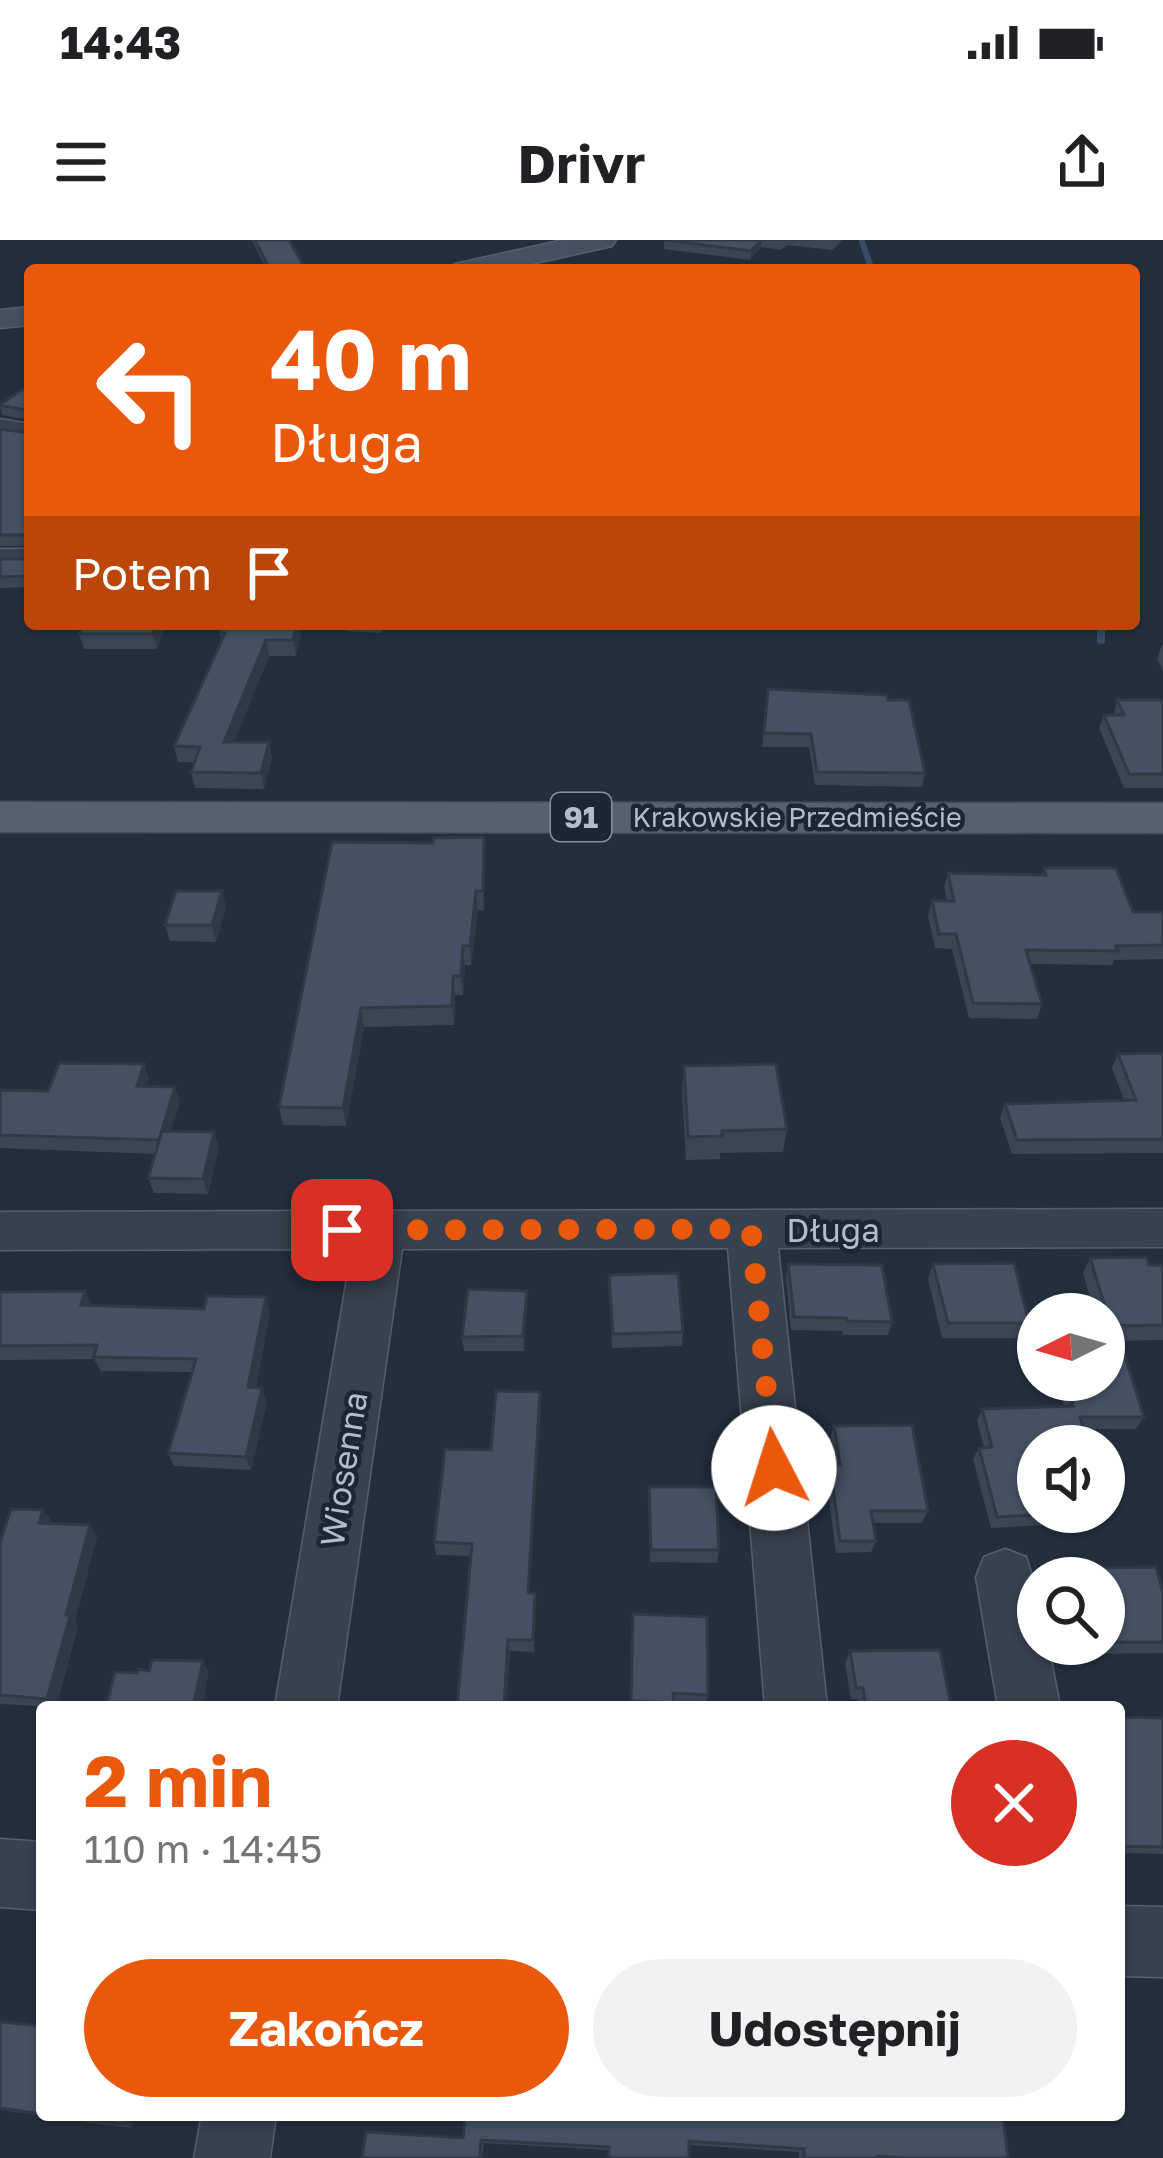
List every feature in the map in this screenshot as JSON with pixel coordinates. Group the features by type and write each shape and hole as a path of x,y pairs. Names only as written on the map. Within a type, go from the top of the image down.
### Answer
{"main road":[{"name":"Krakowskie Przedmieście","path":"0,818 1163,818"}],"street":[{"path":"492,264 602,240"},
{"name":"Długa","path":"0,1231 1163,1228"},
{"path":"751,1229 795,1701"},
{"name":"Wiosenna","path":"307,1701 380,1230"},
{"path":"1005,1577 1028,1701"},
{"path":"0,1873 36,1876"},
{"path":"1125,1941 1163,1942"},
{"path":"232,2158 238,2121"}],"building":[{"path":"255,240 289,240 303,264 267,264"},
{"path":"665,240 761,240 751,251"},
{"path":"24,388 24,410 0,405"},
{"path":"0,429 24,432 24,535 0,535"},
{"path":"0,559 24,559 24,576 0,577"},
{"path":"81,630 154,630 153,634 79,634"},
{"path":"296,630 293,640 266,640 224,742 269,742 261,773 191,772 200,747 174,746 225,633 220,633"},
{"path":"768,689 909,700 925,773 817,772 811,734 764,733"},
{"path":"1117,700 1163,700 1163,774 1129,774 1104,715 1124,715"},
{"path":"484,837 483,891 476,891 470,946 463,946 461,976 453,976 452,1006 361,1008 343,1108 279,1107 332,842 433,843 433,838"},
{"path":"1044,868 1116,868 1133,912 1163,912 1163,945 1116,946 1118,951 1026,950 1042,1004 973,1003 956,934 939,934 932,901 954,901 948,873 1046,875"},
{"path":"176,891 222,891 212,925 165,925"},
{"path":"1163,1053 1163,1139 1017,1140 1005,1104 1136,1100 1118,1054"},
{"path":"59,1063 144,1064 137,1086 175,1087 159,1140 0,1135 0,1090 48,1091"},
{"path":"776,1064 787,1129 688,1137 684,1066"},
{"path":"162,1131 214,1132 203,1179 148,1178"},
{"path":"1146,1257 1149,1265 1163,1265 1163,1325 1125,1326 1125,1293 1101,1293 1090,1258"},
{"path":"1014,1263 1022,1293 1017,1293 1017,1323 948,1323 933,1264"},
{"path":"788,1264 882,1265 892,1322 794,1317"},
{"path":"678,1273 683,1332 613,1334 609,1275"},
{"path":"468,1289 527,1291 523,1336 462,1337"},
{"path":"85,1291 81,1305 204,1309 207,1296 266,1297 248,1387 262,1388 246,1457 168,1453 196,1359 94,1357 97,1345 0,1346 0,1292"},
{"path":"1125,1356 1144,1417 1080,1417 1082,1425 1017,1425 1017,1516 997,1517 979,1448 992,1447 982,1409 1073,1406 1072,1401 1125,1401"},
{"path":"496,1391 540,1392 528,1593 535,1593 533,1640 508,1640 504,1701 458,1701 472,1544 434,1542 445,1449 491,1450"},
{"path":"912,1425 928,1511 871,1511 876,1541 840,1541 830,1465 840,1464 834,1426"},
{"path":"649,1487 716,1487 719,1550 651,1550"},
{"path":"11,1509 43,1510 39,1523 90,1525 47,1699 0,1695 0,1542"},
{"path":"1125,1567 1156,1567 1163,1593 1163,1642 1125,1642"},
{"path":"633,1614 707,1617 708,1695 673,1693 674,1701 631,1701"},
{"path":"940,1650 950,1701 865,1701 863,1688 856,1688 850,1651"},
{"path":"152,1660 203,1661 194,1701 108,1701 115,1672 149,1671"},
{"path":"1125,1717 1163,1718 1163,1847 1125,1846"},
{"path":"0,2022 36,2025 36,2113 0,2108"},
{"path":"464,2121 1004,2121 1008,2158 804,2158 804,2149 689,2141 689,2158 609,2158 609,2147 481,2140 480,2158 362,2158 366,2132 463,2138"}],"waterway":[{"path":"862,242 870,264"},
{"path":"1101,630 1101,640"}],"route":[{"path":"342,1230 751,1229 774,1468"}]}
